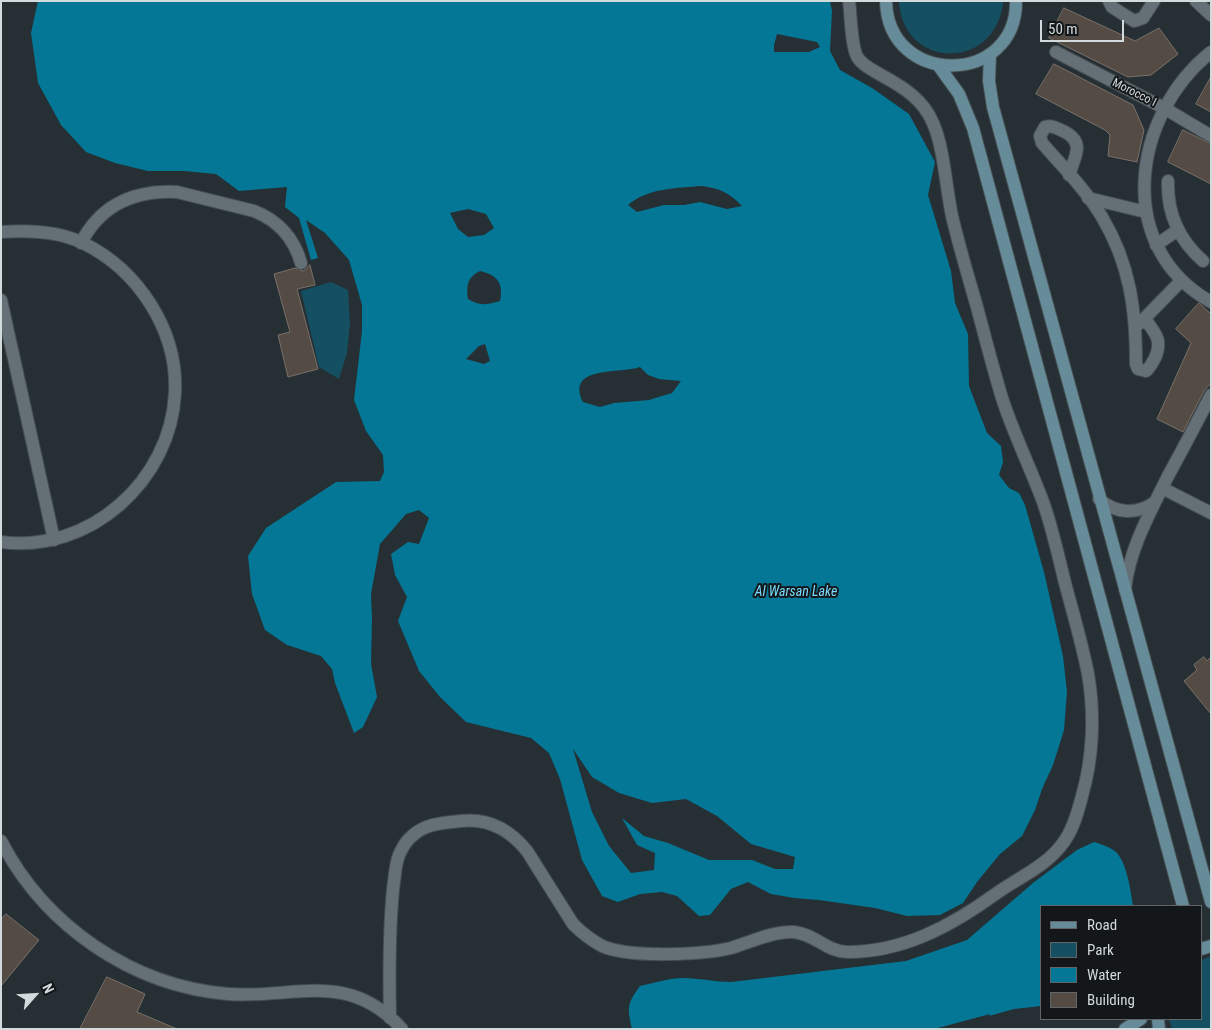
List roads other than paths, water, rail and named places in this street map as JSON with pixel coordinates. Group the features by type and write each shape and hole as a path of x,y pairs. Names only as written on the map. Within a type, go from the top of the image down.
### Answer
{"street":[{"path":"390,1018 389,951 396,863 402,849 411,837 431,825 479,820 488,822 506,831 521,843 527,851 573,924 582,933 602,946 625,952 684,954 728,948 786,932 806,935 825,946 848,952 882,948 908,942 935,932 965,915 1048,860 1068,837 1080,804 1088,770 1091,707 1087,671 1049,518 1011,424 998,385 953,218 938,139 932,121 923,106 910,92 865,66 857,57 849,1"},
{"path":"886,1 890,22 895,34 903,45 919,58 938,65 951,66 965,65 978,61 990,54 1005,38 1010,29 1014,18 1016,1"},
{"path":"1109,1 1112,8 1134,21 1143,18 1154,1"},
{"path":"1196,1 1211,15"},
{"name":"Morocco I","path":"1056,52 1164,108 1211,136"},
{"path":"1211,52 1181,83 1164,108 1151,142 1147,160 1145,195 1148,223 1156,245 1167,264 1181,281 1211,302"},
{"path":"990,54 989,81 993,108 1211,902"},
{"path":"938,65 959,94 973,128 1182,905"},
{"path":"1069,175 1088,198 1109,230 1122,257 1140,323 1181,281"},
{"path":"1168,181 1168,200 1178,230 1186,244 1203,261"},
{"path":"81,243 92,224 117,203 140,194 177,192 264,215 288,235 294,244 301,263"},
{"path":"1088,198 1146,212"},
{"path":"1156,245 1178,230"},
{"path":"1,232 41,232 81,243 101,254 119,268 134,282 153,308 163,328 171,353 175,379 174,398 168,429 161,448 152,467 116,509 76,533 54,540 29,543 1,542"},
{"path":"1,300 54,540"},
{"path":"1125,593 1129,566 1155,502 1211,395"},
{"path":"1162,488 1211,513"},
{"path":"1099,499 1112,508 1127,512 1142,510 1155,502"},
{"path":"1,842 27,883 51,910 98,949 133,968 179,985 228,994 267,994 310,990 332,991 366,1002 390,1018 402,1029"},
{"path":"1125,1029 1140,1020"}],"water":[{"name":"Al Warsan Lake","path":"38,1 830,1 832,11 830,51 840,70 872,88 909,114 935,162 928,195 951,271 955,303 968,334 969,386 987,433 1001,446 1003,462 999,475 1009,488 1019,493 1025,505 1044,572 1063,656 1067,692 1064,730 1053,765 1035,810 1022,836 1000,854 963,903 940,915 907,916 875,908 794,898 771,894 748,882 731,889 710,915 699,916 677,896 662,892 640,894 618,902 602,896 582,860 560,779 549,753 531,738 466,722 440,697 419,671 398,621 407,597 395,575 391,554 408,542 419,544 429,518 419,510 406,514 380,544 371,594 371,664 377,697 363,727 354,733 335,683 332,669 321,656 287,645 265,630 252,594 248,556 266,528 336,482 380,481 384,472 383,455 366,431 354,400 362,331 362,305 349,260 325,233 306,220 318,258 311,260 299,218 285,207 287,187 239,191 216,174 184,171 148,171 115,163 86,152 61,125 38,83 31,33","holes":["777,34 817,42 820,47 809,52 774,52","702,186 714,188 729,194 742,206 727,209 700,202 684,205 664,205 637,212 628,205 636,199 653,192","468,209 486,214 494,228 484,235 468,237 458,229 450,213","480,271 495,278 501,289 500,301 483,304 468,299 467,290 470,279","485,344 490,361 484,364 466,359 479,346","640,367 648,375 659,379 681,381 672,393 649,400 614,403 600,407 583,402 580,390 582,382 598,373","573,749 592,777 619,793 652,803 686,799 717,816 751,844 795,857 793,869 775,869 752,860 709,860 668,843 644,836 622,818 637,845 655,853 654,870 631,873 609,846 592,812"]},
{"path":"1094,842 1116,852 1123,863 1128,878 1133,905 1040,905 1040,1006 1014,1009 989,1016 990,1014 934,1029 632,1029 629,1006 640,986 678,978 731,982 906,961 967,940 1033,883 1077,850"}]}
